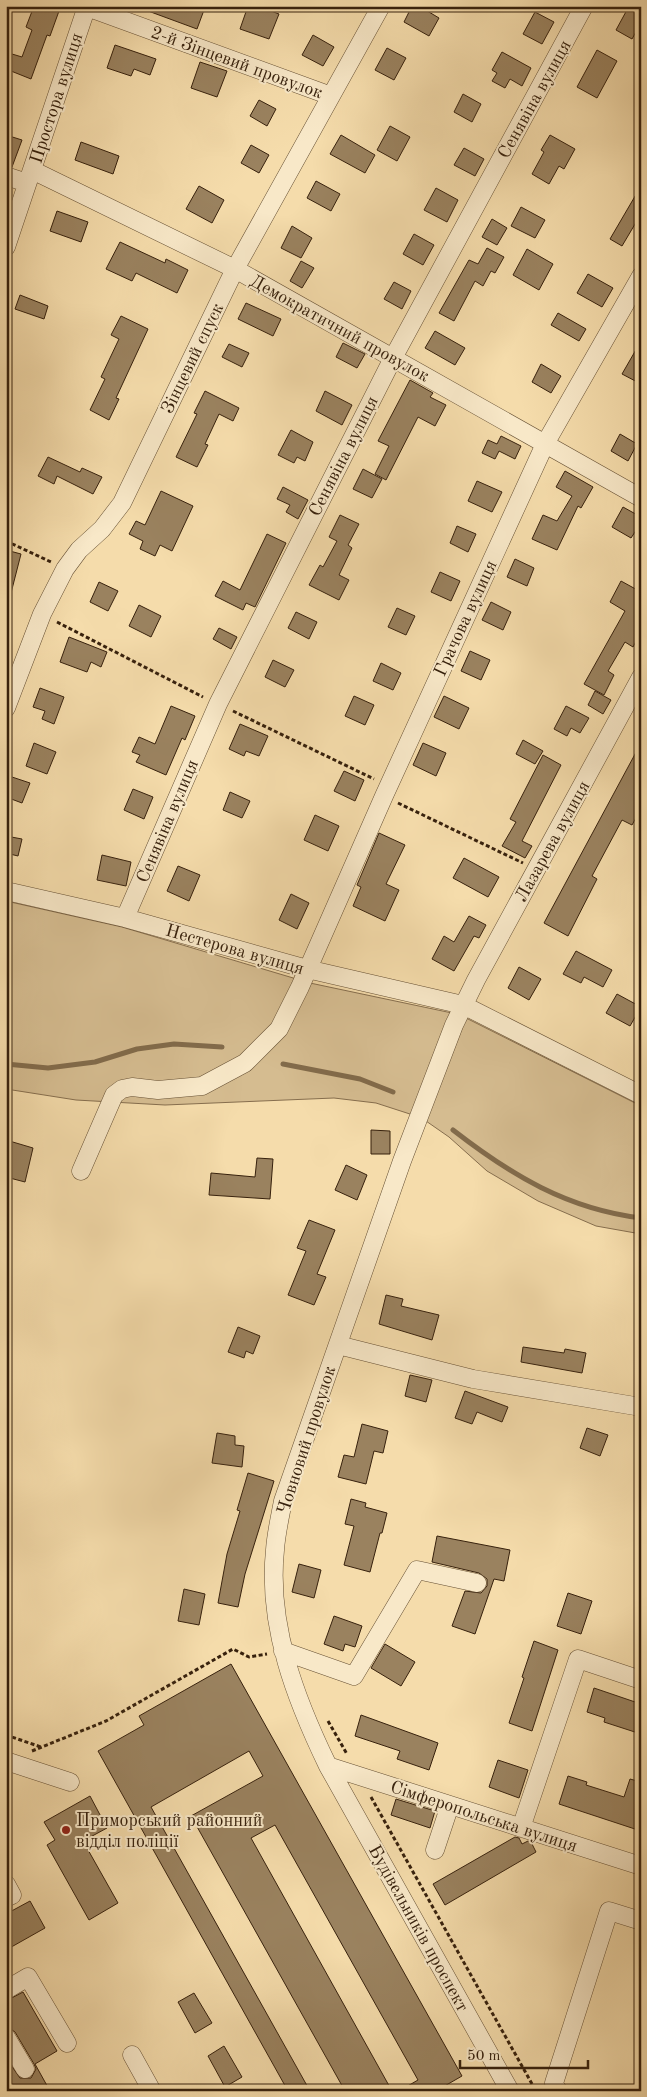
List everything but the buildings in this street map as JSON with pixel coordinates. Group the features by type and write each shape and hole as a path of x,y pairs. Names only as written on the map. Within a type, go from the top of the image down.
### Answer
{"street":[{"name":"2-й Зінцевий провулок","path":"87,6 331,96"},
{"name":"Простора вулиця","path":"6,247 87,6"},
{"name":"Зінцевий спуск","path":"6,708 42,614 65,569 80,550 102,529 122,503 235,269 381,6"},
{"name":"Сенявіна вулиця","path":"125,918 218,704 393,358 584,6"},
{"name":"Демократичний провулок","path":"6,176 30,177 235,269 641,498"},
{"name":"Грачова вулиця","path":"81,1171 114,1095 132,1087 158,1090 202,1086 245,1063 279,1029 290,1009 386,791 545,444 641,276"},
{"name":"Лазарева вулиця","path":"463,1005 641,677"},
{"name":"Нестерова вулиця","path":"6,891 125,918 307,969 463,1005 641,1095"},
{"name":"Човновий провулок","path":"328,1766 312,1733 295,1690 283,1651 274,1601 274,1551 282,1510 402,1161 463,1005"},
{"name":"Човновий провулок","path":"338,1346 474,1379 641,1407"},
{"path":"283,1651 354,1676 417,1570 477,1582"},
{"path":"521,1828 578,1659 641,1680"},
{"path":"7,1761 70,1782"},
{"name":"Сімферопольська вулиця","path":"328,1766 641,1866"},
{"name":"Будівельників проспект","path":"328,1766 510,2091"},
{"path":"435,1850 450,1805"},
{"path":"6,1884 12,1895 6,1898"},
{"path":"558,2091 554,2083 609,1911 641,1921"},
{"path":"6,1990 28,1977 67,2043"},
{"path":"6,2037 25,2069"},
{"path":"132,2054 152,2091"}],"path":[{"path":"6,541 65,569"},
{"path":"42,614 536,869"},
{"path":"7,1761 106,1721 233,1649 249,1657"},
{"path":"327,1720 536,2091"},
{"path":"6,1735 42,1747"}],"shaded area":[{"path":"6,901 122,927 310,983 452,1013 413,1115 376,1103 334,1098 165,1105 76,1100 6,1089"},
{"path":"466,1018 641,1106 641,1234 596,1226 538,1201 487,1171 449,1137 426,1121"}],"waterway":[{"path":"6,1064 48,1068 95,1062 137,1049 174,1044 222,1047"},
{"path":"283,1064 360,1079 393,1092"},
{"path":"453,1130 496,1161 541,1188 589,1207 641,1218"}],"place":[{"name":"Приморський районний відділ поліції","path":"66,1830"}]}
